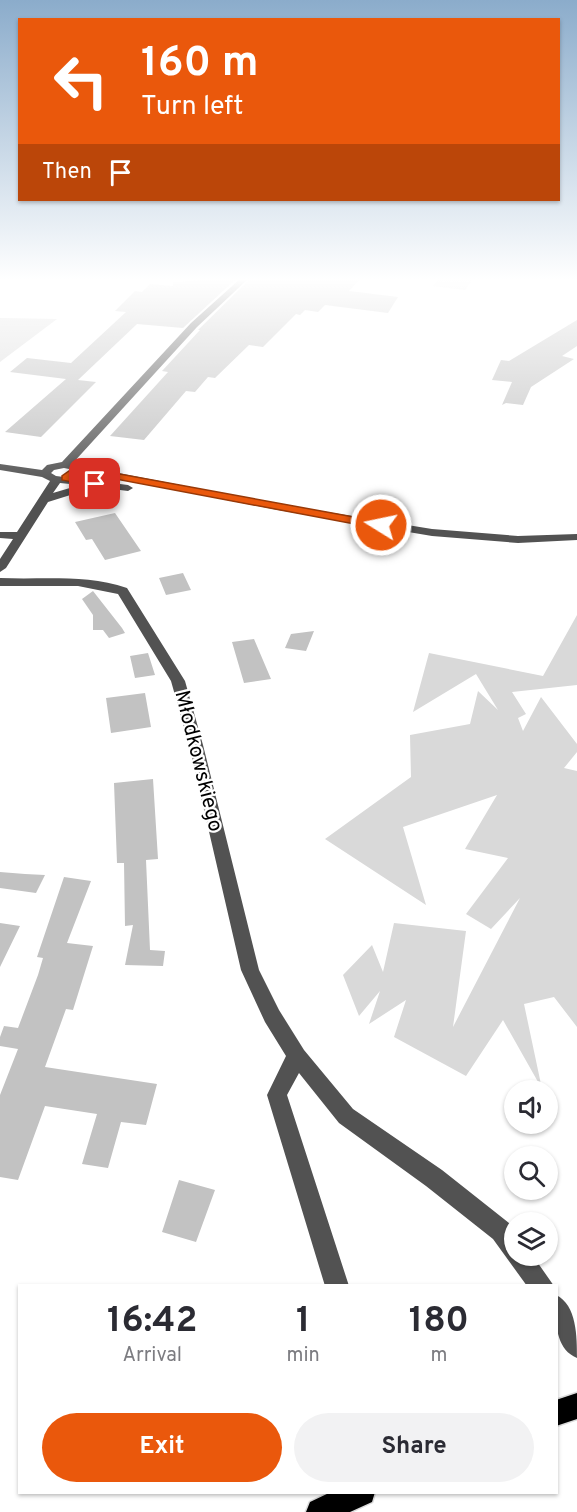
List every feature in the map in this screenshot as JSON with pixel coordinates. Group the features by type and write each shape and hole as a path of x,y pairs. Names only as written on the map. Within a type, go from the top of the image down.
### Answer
{"main road":[{"path":"558,1412 577,1406"},
{"path":"320,1512 358,1494"}],"street":[{"path":"59,466 171,349"},
{"path":"0,458 59,466 285,509 436,534 485,539 545,540 577,537"},
{"path":"59,466 61,479"},
{"path":"0,467 59,466 73,475 61,479 0,568"},
{"path":"61,479 285,509"},
{"path":"46,499 95,484"},
{"path":"0,535 21,536"},
{"name":"Młodkowskiego","path":"0,582 110,585 123,591 178,681 196,745 250,970 272,1016 297,1056 346,1116 434,1178 504,1235"},
{"path":"297,1056 277,1095 336,1284"},
{"path":"527,1266 540,1284"},
{"path":"558,1311 577,1346"}],"shaded area":[{"path":"0,349 18,349 0,362"},
{"path":"577,615 577,685 512,692 526,714 518,718 523,731 541,697 577,744 577,752 564,768 577,771 577,1027 554,997 524,1004 540,1080 537,1080 503,1020 466,1076 394,1037 406,1000 369,1024 380,991 359,1016 343,975 372,945 383,972 394,923 466,931 453,1027 520,898 491,929 466,914 508,858 465,849 497,795 403,827 426,905 325,839 411,777 410,735 470,724 478,691 498,710 476,674 413,712 429,653 543,676"}],"building":[{"path":"87,349 111,349 78,380 96,382 41,437 5,432 66,379 10,372 27,358 71,363"},
{"path":"183,349 245,349 215,378 208,377 195,392 186,391 144,440 110,436 168,372 162,371"},
{"path":"530,349 573,349 562,356 574,359 531,387 523,405 506,403 502,405 512,382 492,380 501,360 509,361"},
{"path":"115,513 141,551 105,560 92,539 86,540 75,522"},
{"path":"183,573 191,590 166,595 159,578"},
{"path":"93,591 125,633 109,638 103,630 93,630 93,615 82,599"},
{"path":"314,631 306,651 285,648 291,634"},
{"path":"254,639 271,679 244,683 232,642"},
{"path":"148,653 155,675 135,678 130,656"},
{"path":"145,693 151,727 111,733 106,698"},
{"path":"153,779 158,859 146,860 150,950 165,951 163,966 125,965 133,925 125,926 124,863 117,863 114,783"},
{"path":"0,872 45,875 36,893 0,888"},
{"path":"64,877 91,881 67,943 93,946 73,1010 66,1009 45,1067 157,1084 146,1125 121,1122 108,1168 82,1164 97,1114 45,1106 18,1180 0,1177 0,1095 18,1049 0,1046 0,1037 4,1026 18,1028 38,975 43,958 37,957"},
{"path":"0,923 20,926 0,967"},
{"path":"179,1180 215,1190 196,1242 162,1232"}],"route":[{"path":"95,484 65,478 73,475 76,469 381,525"}]}
